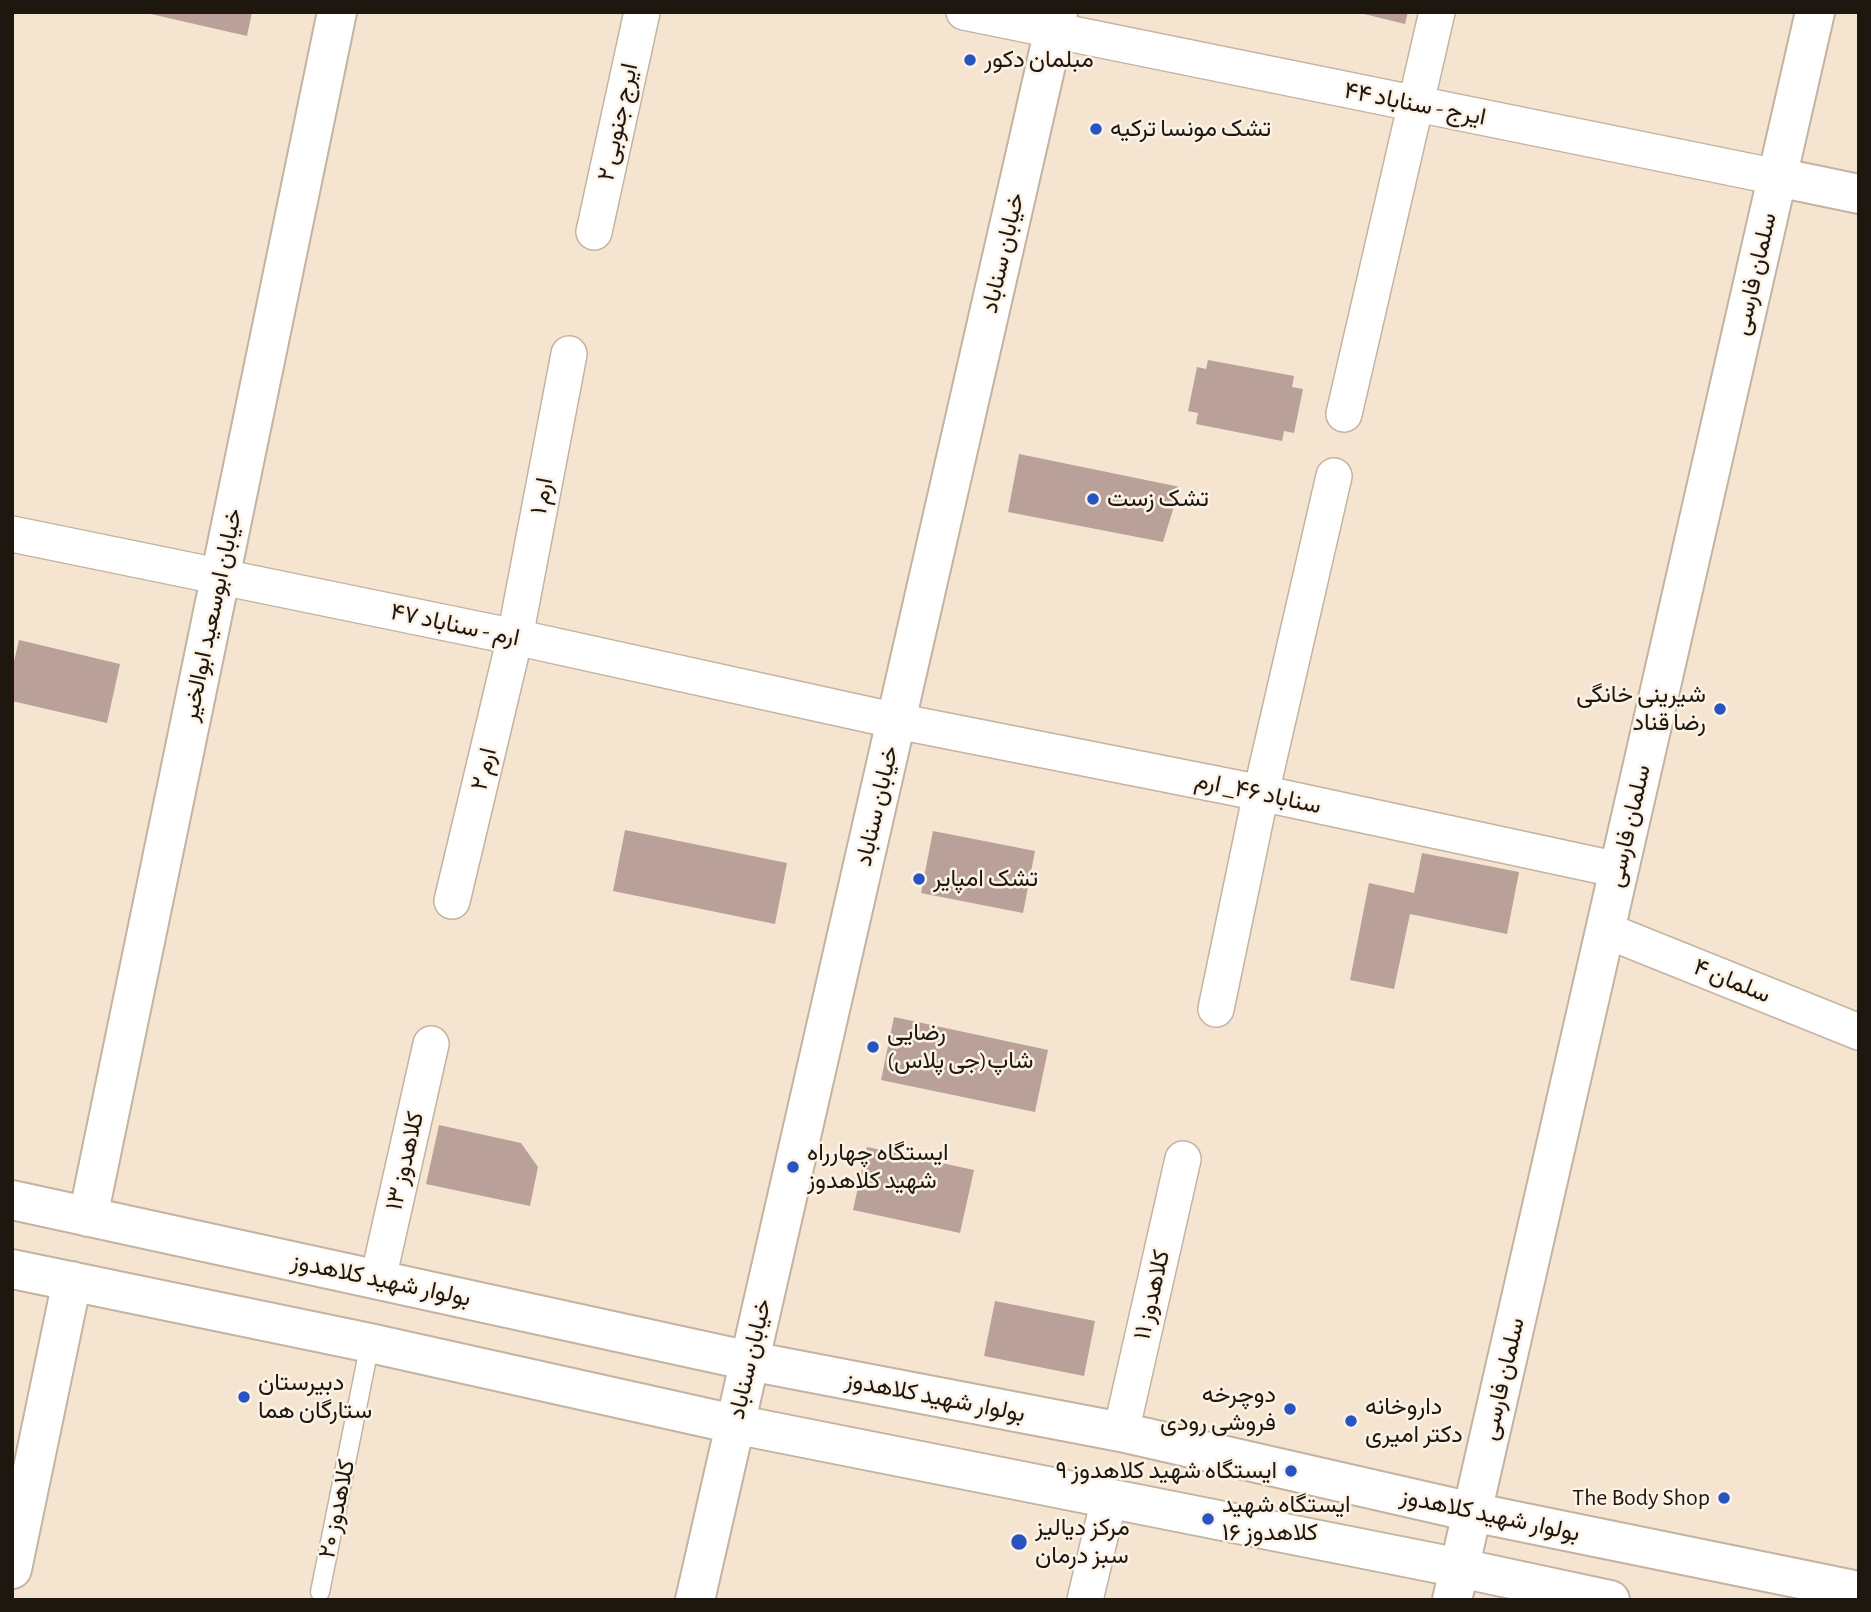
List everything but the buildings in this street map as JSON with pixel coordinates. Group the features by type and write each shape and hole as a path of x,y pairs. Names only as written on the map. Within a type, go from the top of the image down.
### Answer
{"main road":[{"name":"خیابان ابوسعید ابوالخیر","path":"88,1217 337,12"},
{"name":"سلمان فارسی","path":"1456,1584 1815,12"},
{"name":"خیابان سناباد","path":"695,1600 1056,21"},
{"path":"1777,177 1859,194"},
{"name":"بولوار شهید کلاهدوز","path":"12,1200 750,1361 1121,1432 1472,1512 1859,1591"},
{"path":"12,1269 370,1343 734,1424 1109,1500 1456,1584 1610,1600"},
{"path":"12,1569 72,1281"}],"street":[{"name":"ایرج جنوبی ۲","path":"594,232 642,12"},
{"name":"ایرج - سناباد ۴۴","path":"964,12 1056,21 1416,104 1777,177"},
{"path":"1344,414 1437,12"},
{"name":"ارم ۱","path":"515,637 569,354"},
{"path":"1216,1009 1261,793 1334,476"},
{"name":"ارم - سناباد ۴۷","path":"12,534 515,637 897,721"},
{"name":"ارم ۲","path":"452,901 515,637"},
{"name":"سناباد ۴۶_ ارم","path":"897,721 1261,793 1619,870"},
{"name":"سلمان ۴","path":"1605,930 1859,1032"},
{"name":"کلاهدوز ۱۳","path":"378,1279 431,1044"},
{"name":"کلاهدوز ۱۱","path":"1121,1432 1183,1158"},
{"path":"1085,1600 1109,1500"}],"lane":[{"name":"کلاهدوز ۲۰","path":"320,1592 370,1343"}],"place":[{"name":"مبلمان دكور","path":"970,60"},
{"name":"تشک مونسا ترکیه","path":"1096,129"},
{"name":"تشک زست","path":"1093,499"},
{"name":"شیرینی خانگی رضا قناد","path":"1720,709"},
{"name":"تشک امپایر","path":"919,879"},
{"name":"رضایی شاپ(جی پلاس)","path":"873,1047"},
{"name":"ایستگاه چهارراه شهید کلاهدوز","path":"793,1167"},
{"name":"دبیرستان ستارگان هما","path":"244,1397"},
{"name":"دوچرخه فروشی رودی","path":"1290,1409"},
{"name":"داروخانه دکتر امیرى","path":"1351,1421"},
{"name":"ایستگاه شهید کلاهدوز ۹","path":"1291,1471"},
{"name":"The Body Shop","path":"1724,1498"},
{"name":"ایستگاه شهید کلاهدوز ۱۶","path":"1208,1519"},
{"name":"مرکز دیالیز سبز درمان","path":"1019,1542"}]}
